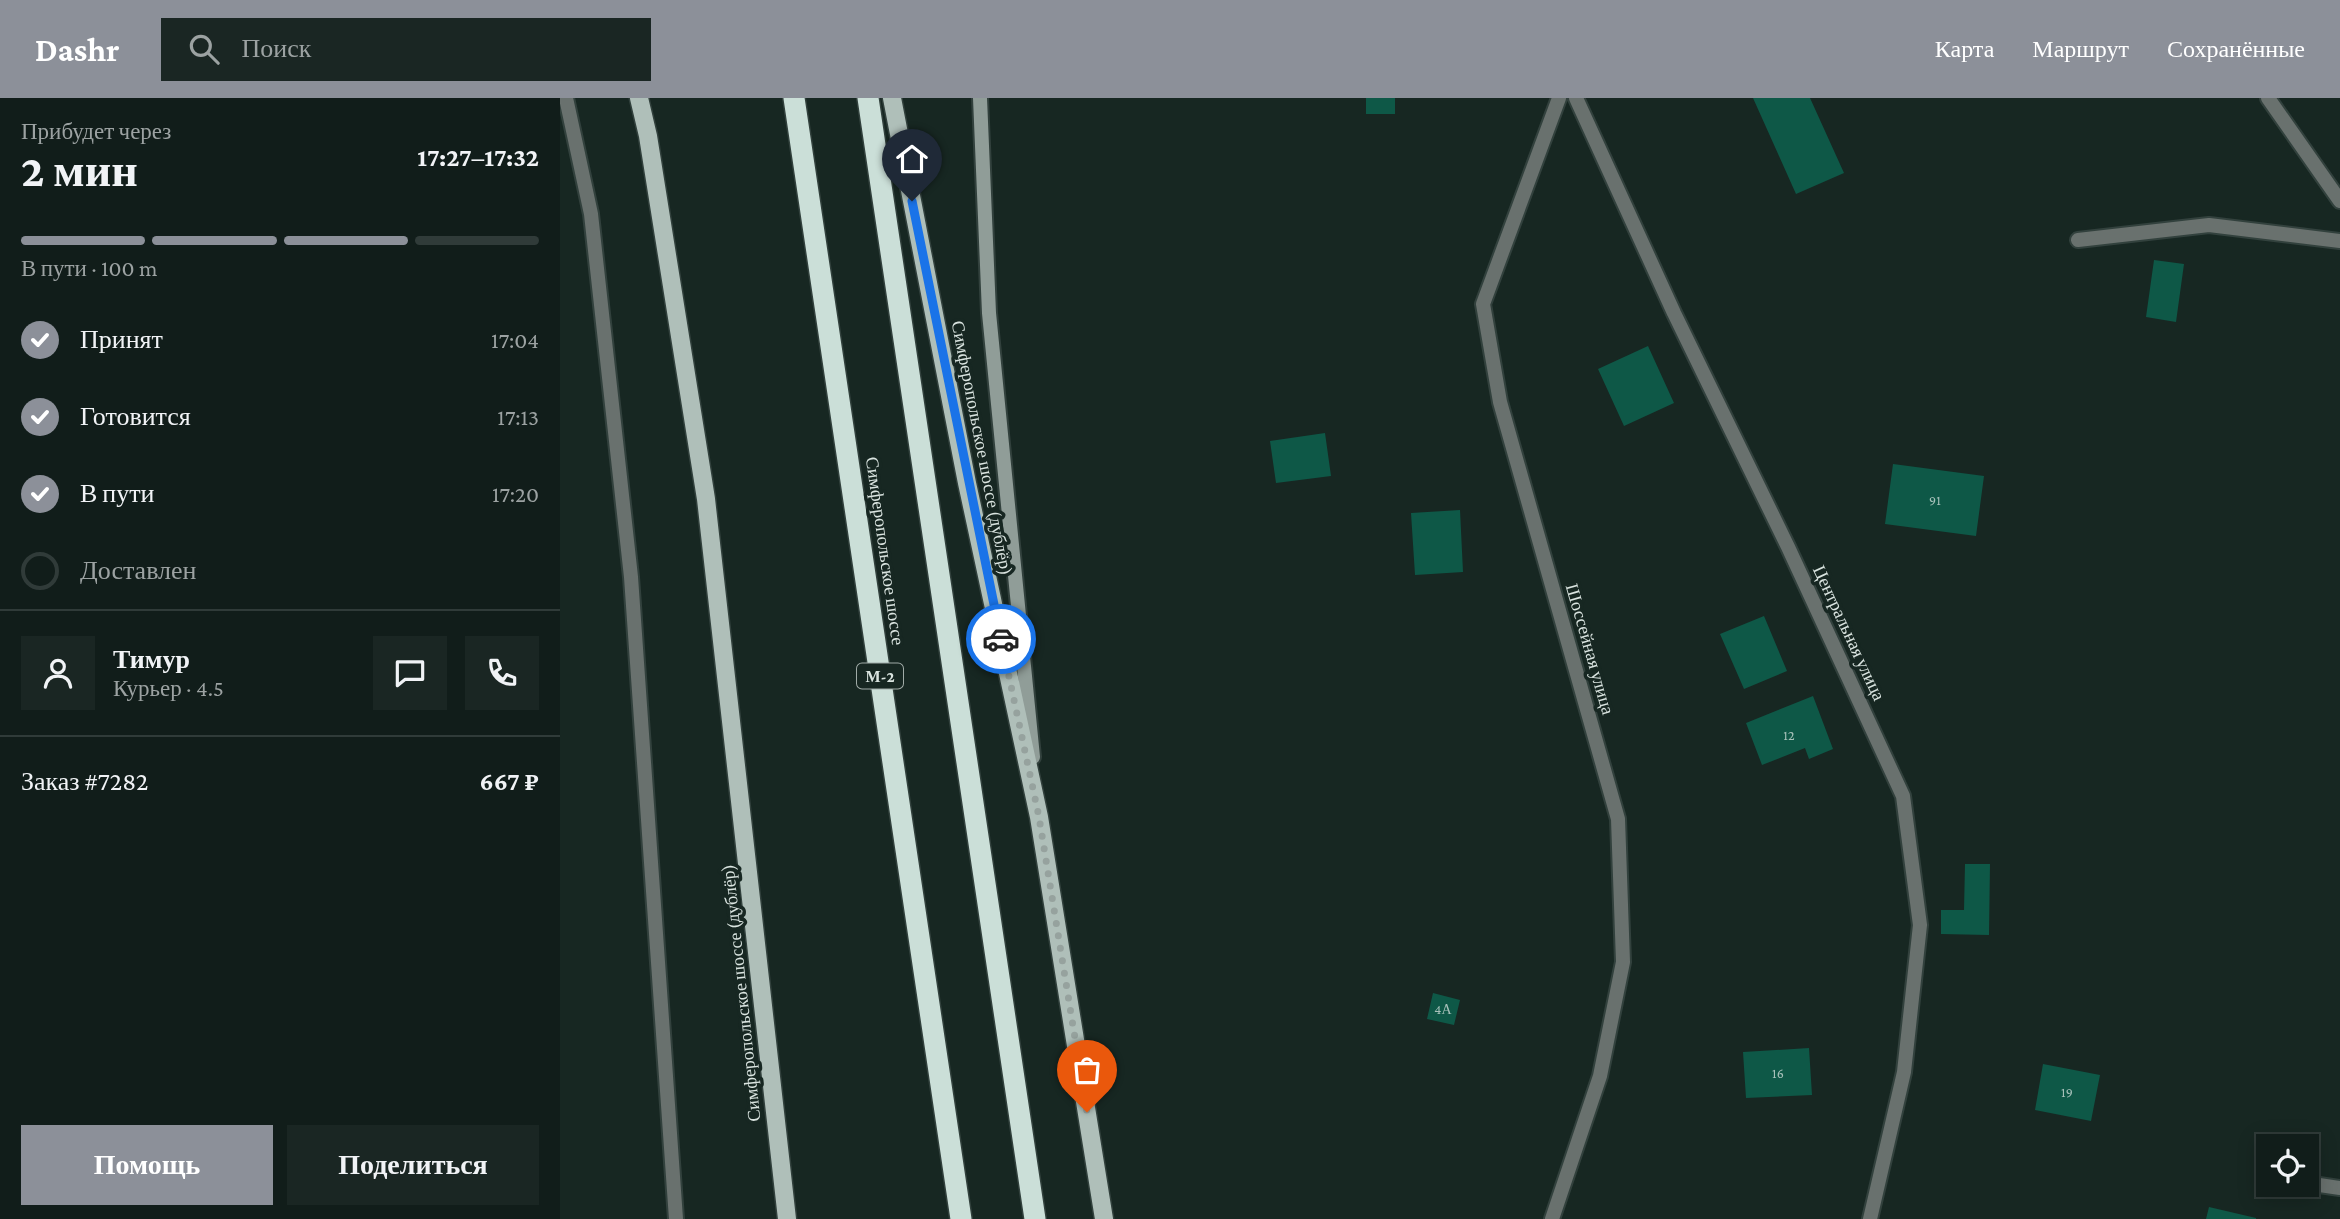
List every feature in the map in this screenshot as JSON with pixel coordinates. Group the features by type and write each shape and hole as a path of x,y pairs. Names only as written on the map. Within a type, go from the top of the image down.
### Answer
{"highway":[{"name":"Симферопольское шоссе","path":"794,98 961,1219"},
{"path":"868,98 1035,1219"}],"main road":[{"name":"Симферопольское шоссе (дублёр)","path":"639,98 648,135 706,499 787,1219"},
{"name":"Симферопольское шоссе (дублёр)","path":"892,98 967,483 1039,817 1104,1219"},
{"path":"980,98 989,313 1039,817"}],"street":[{"path":"566,98 591,214 631,577 676,1219"},
{"name":"Шоссейная улица","path":"1552,1219 1600,1076 1623,962 1618,819 1500,402 1482,304 1559,98"},
{"name":"Центральная улица","path":"1576,98 1674,313 1788,547 1903,796 1920,925 1904,1072 1870,1219"},
{"path":"2268,98 2340,201"},
{"path":"2078,240 2209,225 2340,241"},
{"path":"2319,1185 2340,1188"}],"building":[{"path":"1366,98 1395,98 1395,114 1366,114"},
{"path":"1753,98 1810,98 1844,173 1796,194"},
{"path":"2154,260 2184,264 2176,322 2146,317"},
{"path":"1648,346 1674,403 1624,426 1598,369"},
{"path":"1325,433 1331,476 1276,483 1270,441"},
{"path":"1893,464 1984,476 1976,536 1885,524"},
{"path":"1460,510 1463,572 1415,575 1411,513"},
{"path":"1764,616 1787,671 1744,689 1720,634"},
{"path":"1813,696 1833,749 1809,759 1805,748 1762,765 1746,723"},
{"path":"1965,864 1990,864 1989,935 1941,934 1941,910 1964,910"},
{"path":"1433,993 1460,1000 1454,1025 1427,1019"},
{"path":"1809,1048 1812,1095 1746,1098 1743,1052"},
{"path":"2043,1064 2100,1075 2091,1121 2035,1110"},
{"path":"2209,1207 2256,1218 2256,1219 2206,1219"}],"way so far":[{"path":"1001,639 1039,817 1087,1112"}],"route":[{"path":"912,201 967,483 1001,639"}]}
